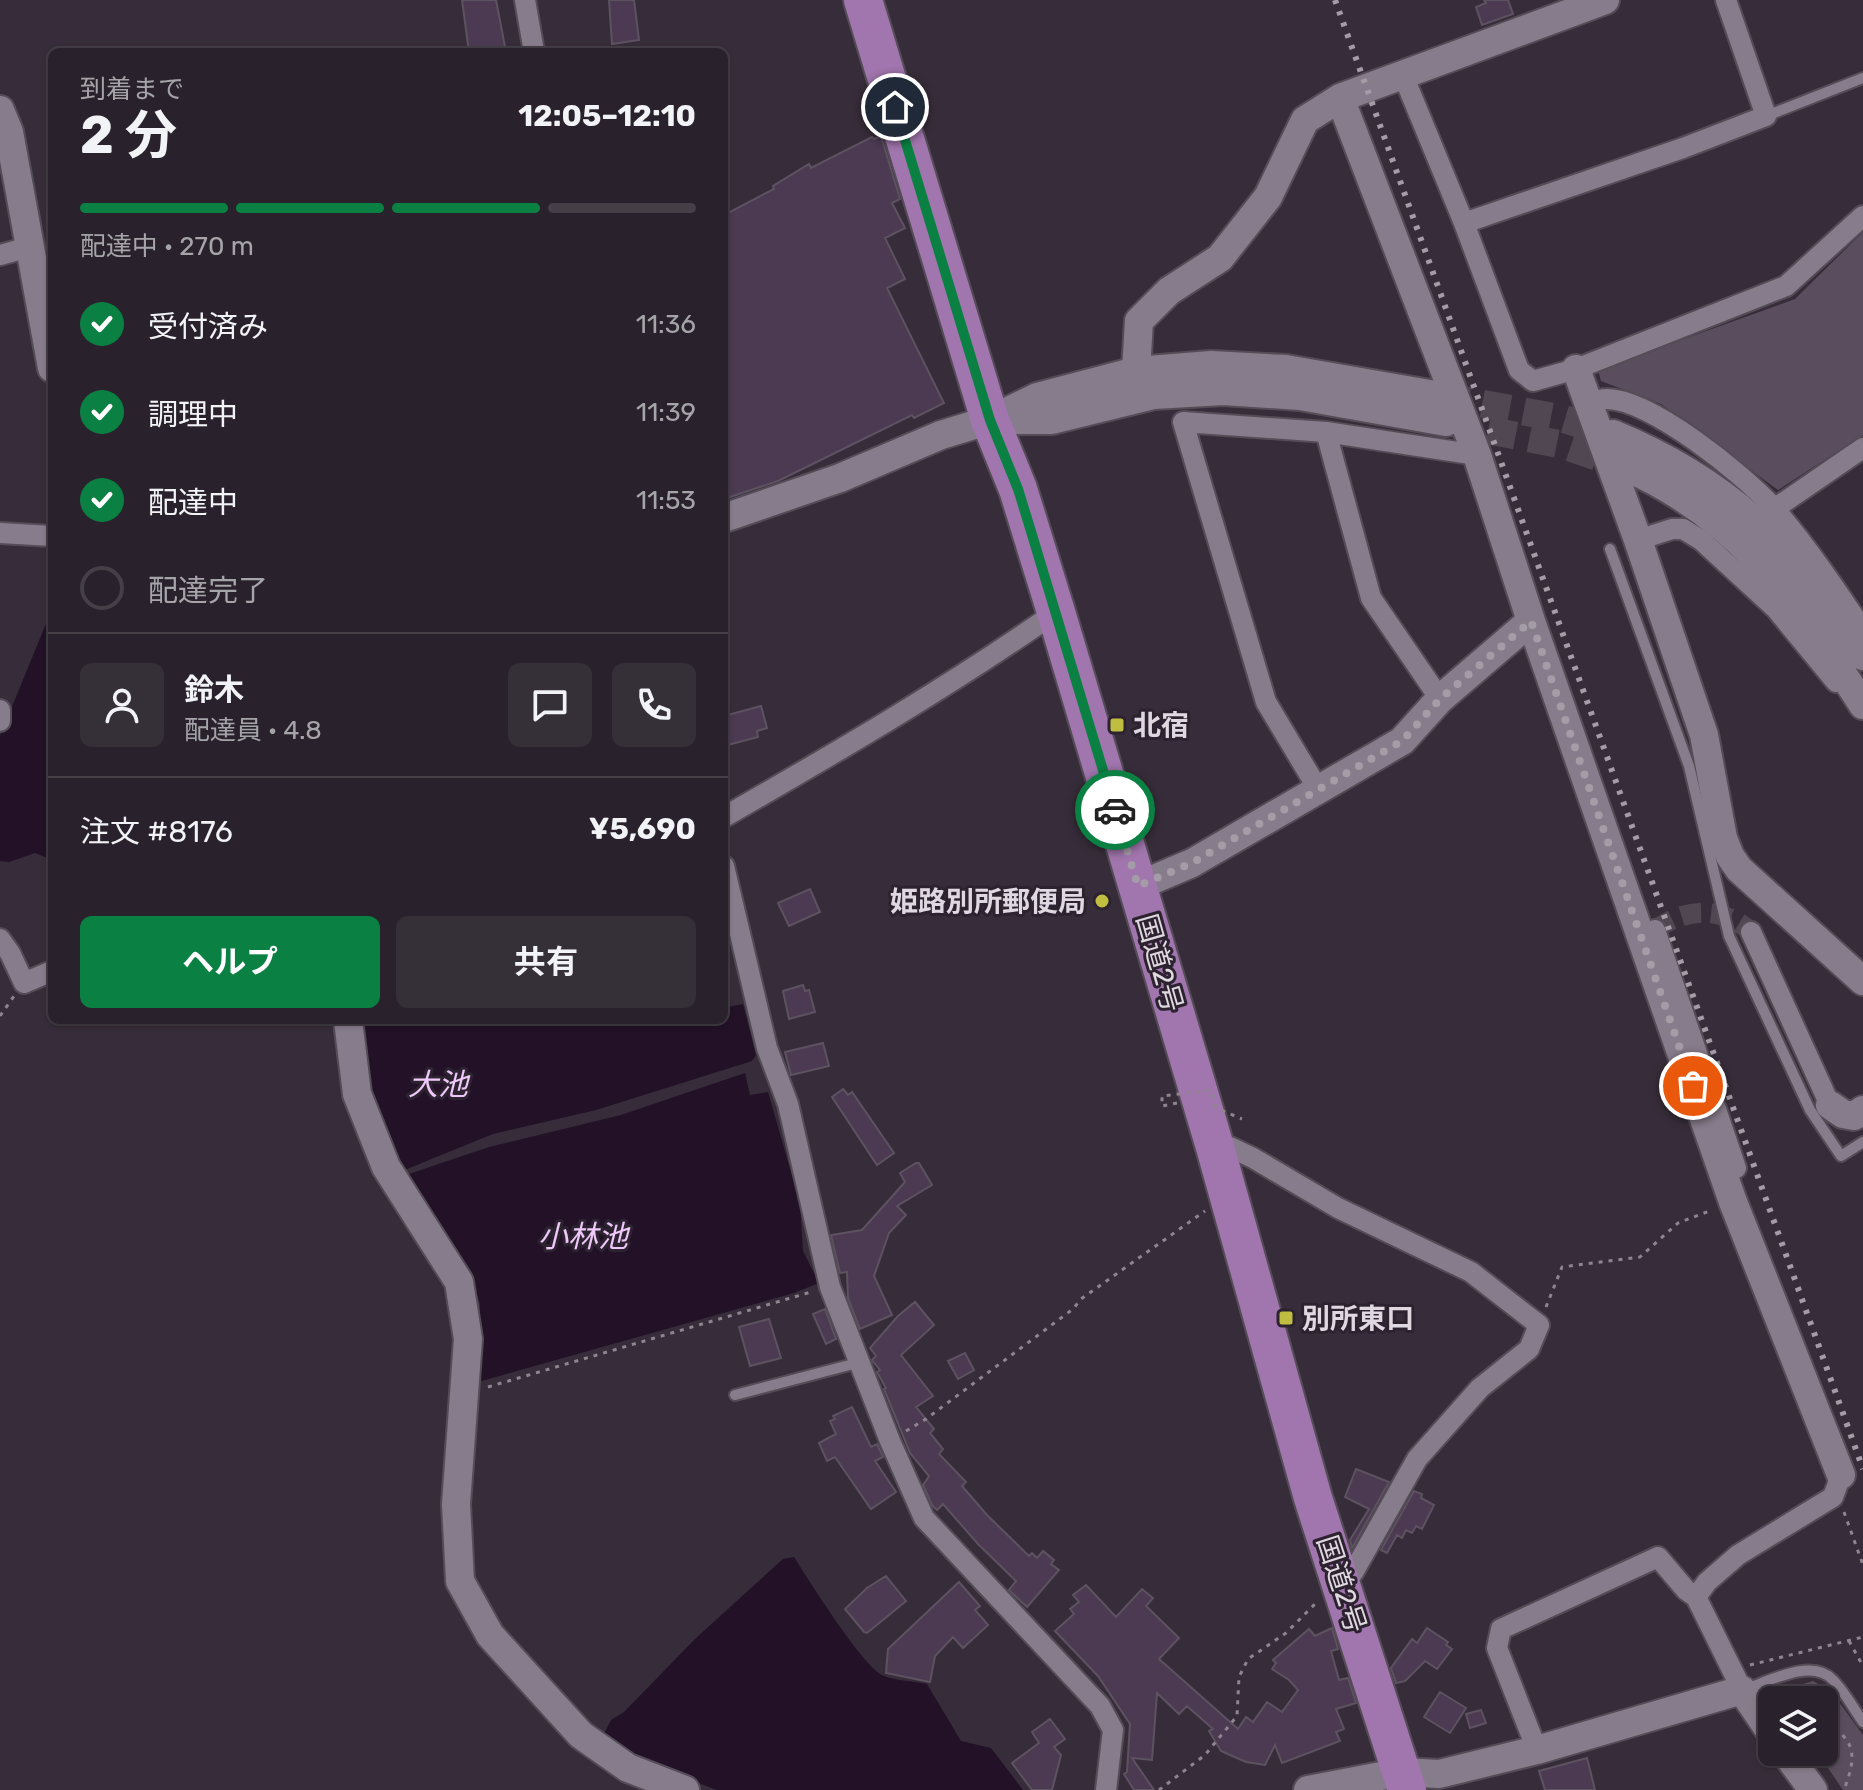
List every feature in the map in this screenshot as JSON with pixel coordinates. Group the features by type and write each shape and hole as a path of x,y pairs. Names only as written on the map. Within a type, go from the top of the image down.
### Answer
{"highway":[{"name":"国道2号","path":"863,0 990,420 1018,489 1056,612 1215,1147 1313,1498 1405,1781"}],"street":[{"path":"525,0 533,48"},
{"path":"1136,371 1139,321 1169,291 1220,258 1268,197 1305,120 1340,98 1605,0"},
{"path":"1464,223 1683,148 1766,116 1726,0"},
{"path":"1403,75 1464,223 1519,370 1533,381 1576,369 1786,286 1863,216"},
{"path":"1340,98 1477,455 1531,621 1733,1202 1837,1486 1738,1555 1707,1582 1696,1597"},
{"path":"0,110 9,132 48,347"},
{"path":"0,255 29,247"},
{"path":"728,517 840,478 941,435 990,420 1037,397 1136,371 1211,365 1286,369 1444,409 1223,391 1154,395 1052,420 990,420"},
{"path":"1576,369 1704,735 1723,838 1730,856 1739,869 1863,981"},
{"path":"1589,404 1606,399 1629,404 1667,422 1752,486 1832,582 1863,630"},
{"path":"1318,789 1266,702 1183,422 1326,432 1477,455"},
{"path":"1326,432 1371,598 1440,699"},
{"path":"1613,434 1693,474 1742,509 1788,554 1863,656"},
{"path":"1774,509 1863,448"},
{"path":"1621,465 1682,496 1748,549 1790,596 1863,706"},
{"path":"1638,540 1672,529 1683,529 1701,540 1776,609 1827,674 1863,706"},
{"path":"0,533 48,536"},
{"path":"728,815 884,724 981,664 1056,612"},
{"path":"1138,886 1192,863 1402,741 1440,699 1531,621"},
{"path":"0,710 0,721"},
{"path":"728,883 767,1048 788,1104 830,1287 890,1441 924,1518 1100,1706 1113,1730 1106,1790"},
{"path":"1655,930 1740,1182 1733,1202"},
{"path":"1751,932 1830,1105 1843,1114 1854,1116 1863,1110"},
{"path":"0,939 24,983 48,973"},
{"path":"348,1024 357,1094 386,1167 459,1282 468,1339 456,1504 460,1581 490,1635 581,1735 628,1768 685,1790"},
{"path":"1215,1147 1230,1147 1253,1158 1338,1208 1471,1272 1539,1325 1529,1349 1480,1388 1417,1459 1343,1585"},
{"path":"1537,1750 1497,1648 1501,1629 1658,1557 1686,1590 1696,1597 1746,1678 1758,1704"},
{"path":"1308,1790 1405,1781 1537,1750 1746,1678"},
{"path":"1795,1766 1813,1790"}],"lane":[{"path":"1766,116 1863,78"},
{"path":"1610,549 1689,766 1729,936 1810,1110 1841,1156 1863,1142"},
{"path":"735,1395 861,1362"},
{"path":"1746,1678 1819,1670 1832,1678 1863,1722"}],"path":[{"path":"1177,1103 1162,1106 1162,1096 1212,1090 1216,1108 1242,1119"},
{"path":"890,1441 926,1419 1073,1309 1081,1299 1228,1194"},
{"path":"1539,1325 1562,1267 1640,1257 1678,1223 1733,1202"},
{"path":"464,1394 830,1287"},
{"path":"1837,1486 1863,1565"},
{"path":"1159,1790 1205,1755 1237,1716 1239,1677 1248,1659 1286,1633 1314,1605 1343,1585"},
{"path":"1746,1678 1863,1637"},
{"path":"1849,1641 1863,1666"},
{"path":"1838,1731 1846,1738 1853,1763 1844,1790"}],"shaded area":[{"path":"1863,232 1863,435 1778,490 1661,404 1601,381 1598,370 1795,299"},
{"path":"1813,1681 1822,1686 1796,1686"},
{"path":"1838,1701 1863,1735 1863,1790 1843,1790 1827,1766 1838,1766"}],"water":[{"path":"48,619 48,858 35,853 9,862 0,861 0,736"},
{"name":"大池","path":"743,1004 756,1055 752,1061 596,1110 493,1134 402,1171 368,1079 361,1024 728,1024 728,1007"},
{"name":"小林池","path":"745,1073 750,1095 768,1092 800,1204 803,1251 819,1283 794,1293 478,1382 480,1304 469,1271 406,1175 489,1147 621,1115"},
{"path":"794,1557 863,1658 884,1676 927,1684 961,1741 991,1748 1023,1790 717,1790 661,1769 603,1736 611,1720 624,1712 695,1639 783,1559"}],"building":[{"path":"462,0 496,0 505,48 468,48"},
{"path":"609,0 634,0 639,40 612,44"},
{"path":"1484,0 1508,0 1513,14 1482,25 1476,7 1486,3"},
{"path":"881,136 900,199 892,203 905,228 885,238 905,279 887,288 944,403 914,418 912,415 778,481 728,498 728,213 774,189 773,186 809,164 811,168 872,137"},
{"path":"761,706 767,728 757,731 758,737 728,745 728,715"},
{"path":"810,889 820,912 789,926 778,903"},
{"path":"803,985 805,991 809,990 815,1012 789,1019 783,991"},
{"path":"823,1043 829,1066 791,1075 785,1052"},
{"path":"843,1089 848,1095 852,1092 894,1153 877,1165 832,1097"},
{"path":"919,1163 932,1185 897,1206 906,1215 889,1233 874,1276 892,1315 860,1329 848,1298 847,1272 840,1273 831,1235 862,1230 905,1182 900,1173"},
{"path":"915,1302 934,1325 901,1355 933,1396 916,1407 934,1429 930,1433 943,1449 939,1454 966,1482 962,1486 987,1515 1029,1556 1032,1553 1037,1558 1043,1551 1054,1560 1051,1564 1059,1570 1027,1607 1009,1590 1016,1581 943,1504 937,1510 932,1505 923,1485 929,1476 910,1453 877,1372 880,1370 872,1360 876,1356 870,1348"},
{"path":"825,1309 836,1339 826,1344 813,1314"},
{"path":"769,1319 781,1358 750,1366 739,1327"},
{"path":"965,1353 974,1370 958,1379 948,1361"},
{"path":"852,1407 871,1447 877,1444 883,1457 875,1461 896,1492 871,1509 835,1457 827,1461 819,1443 836,1434 830,1421 835,1419 833,1416"},
{"path":"1356,1469 1389,1482 1352,1548 1350,1540 1369,1509 1345,1497"},
{"path":"1414,1491 1434,1505 1422,1529 1416,1526 1412,1533 1406,1530 1402,1538 1397,1535 1387,1553 1381,1550"},
{"path":"886,1576 906,1601 867,1633 864,1632 845,1609 867,1588"},
{"path":"959,1582 980,1606 975,1610 988,1625 963,1648 953,1637 935,1656 930,1682 886,1673 888,1649"},
{"path":"1086,1585 1116,1617 1142,1589 1153,1598 1146,1606 1179,1638 1159,1659 1238,1729 1246,1717 1253,1722 1267,1702 1282,1712 1298,1690 1272,1669 1276,1663 1273,1660 1309,1629 1315,1636 1332,1628 1338,1649 1331,1651 1339,1680 1348,1678 1356,1703 1336,1709 1344,1729 1336,1732 1340,1741 1282,1763 1275,1745 1265,1765 1246,1762 1221,1751 1209,1731 1213,1729 1187,1706 1179,1714 1157,1693 1152,1760 1132,1758 1154,1790 1134,1790 1124,1774 1127,1772 1130,1724 1098,1676 1055,1631 1074,1614 1070,1609 1079,1602 1073,1595"},
{"path":"1427,1628 1448,1642 1446,1645 1452,1649 1437,1669 1425,1661 1405,1681 1396,1683 1391,1668 1412,1639 1417,1643"},
{"path":"1440,1692 1466,1708 1450,1733 1424,1717"},
{"path":"1481,1710 1486,1723 1470,1728 1466,1714"},
{"path":"1050,1719 1065,1739 1054,1747 1061,1755 1052,1790 1032,1790 1012,1763 1039,1743 1032,1732"},
{"path":"1587,1758 1595,1790 1545,1790 1539,1771"}],"tunnel":[{"path":"1441,396 1564,419 1613,434"},
{"path":"1447,422 1563,445 1621,465"},
{"path":"1655,930 1679,917 1704,913 1728,917 1751,932"}],"railway":[{"path":"1335,0 1863,1469"}],"way so far":[{"path":"1115,810 1138,886 1192,863 1402,741 1440,699 1531,621 1693,1086"}],"place":[{"name":"北宿","path":"1117,725"},
{"name":"姫路別所郵便局","path":"1102,901"},
{"name":"別所東口","path":"1286,1318"}],"route":[{"path":"895,107 990,420 1018,489 1115,810"}]}
